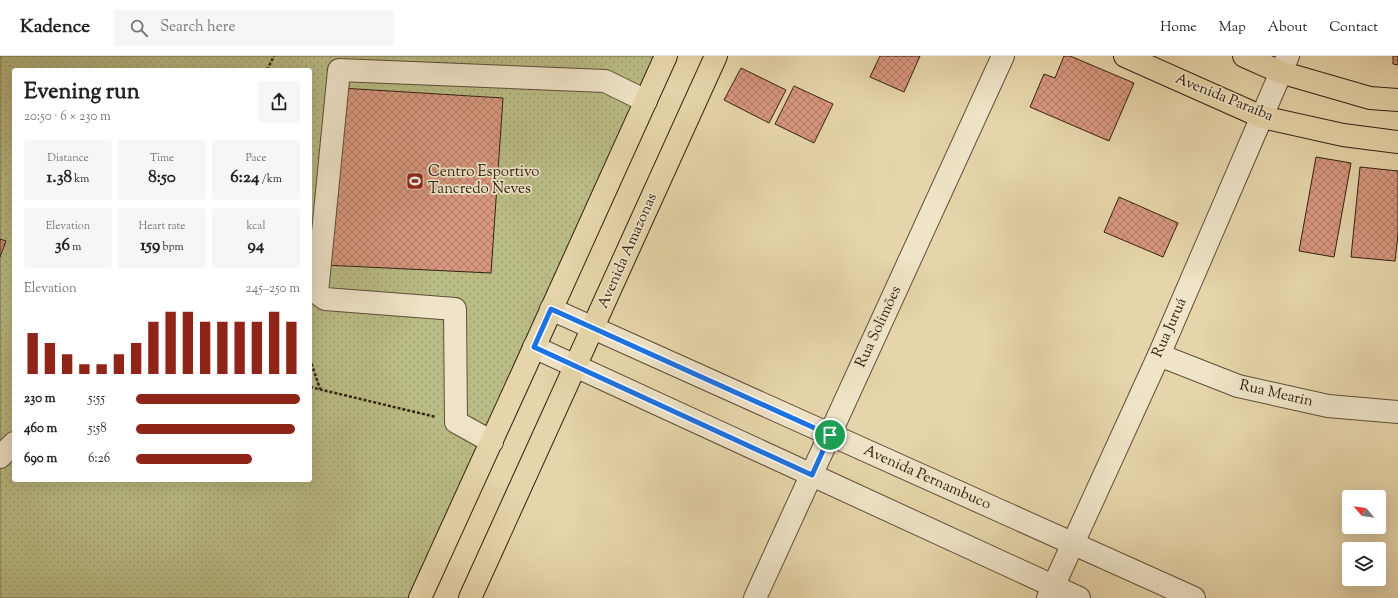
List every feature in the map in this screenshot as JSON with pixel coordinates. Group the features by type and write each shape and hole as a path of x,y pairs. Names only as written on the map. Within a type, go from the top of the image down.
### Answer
{"main road":[{"path":"420,598 666,56"},
{"name":"Avenida Amazonas","path":"470,598 716,56"},
{"name":"Avenida Paraíba","path":"1125,56 1262,117 1343,135 1398,142"},
{"path":"1244,56 1284,64 1370,98 1398,100"}],"street":[{"name":"Rua Solimões","path":"755,598 1003,56"},
{"name":"Rua Juruá","path":"1051,592 1159,355 1284,64"},
{"path":"492,442 456,422 455,310 325,299 317,293 339,70 605,81 646,101"},
{"name":"Avenida Pernambuco","path":"551,309 1194,598"},
{"path":"534,347 812,475 1051,592 1079,598"},
{"name":"Rua Mearin","path":"1159,355 1238,386 1328,406 1398,412"},
{"path":"0,457 12,445"}],"path":[{"path":"268,68 274,56"},
{"path":"312,365 320,389"},
{"path":"312,387 456,422"}],"green space":[{"path":"0,56 659,56 410,598 0,598"}],"building":[{"path":"880,56 920,56 904,92 870,77"},
{"path":"1064,56 1070,56 1134,83 1109,141 1030,107 1044,74 1055,78"},
{"path":"1393,56 1398,56 1398,65 1393,64"},
{"path":"741,68 786,90 769,123 724,100"},
{"path":"794,86 833,104 814,143 775,124"},
{"name":"Centro Esportivo Tancredo Neves","path":"341,88 503,98 491,273 324,265"},
{"path":"1316,157 1351,163 1334,257 1299,251"},
{"path":"1360,167 1398,171 1398,235 1395,261 1351,257"},
{"path":"1119,197 1178,223 1163,257 1104,232"},
{"path":"0,239 6,241 0,257"}],"place":[{"name":"Centro Esportivo Tancredo Neves","path":"415,181"}],"route":[{"path":"551,309 830,435 812,475 534,347 551,309"}]}
